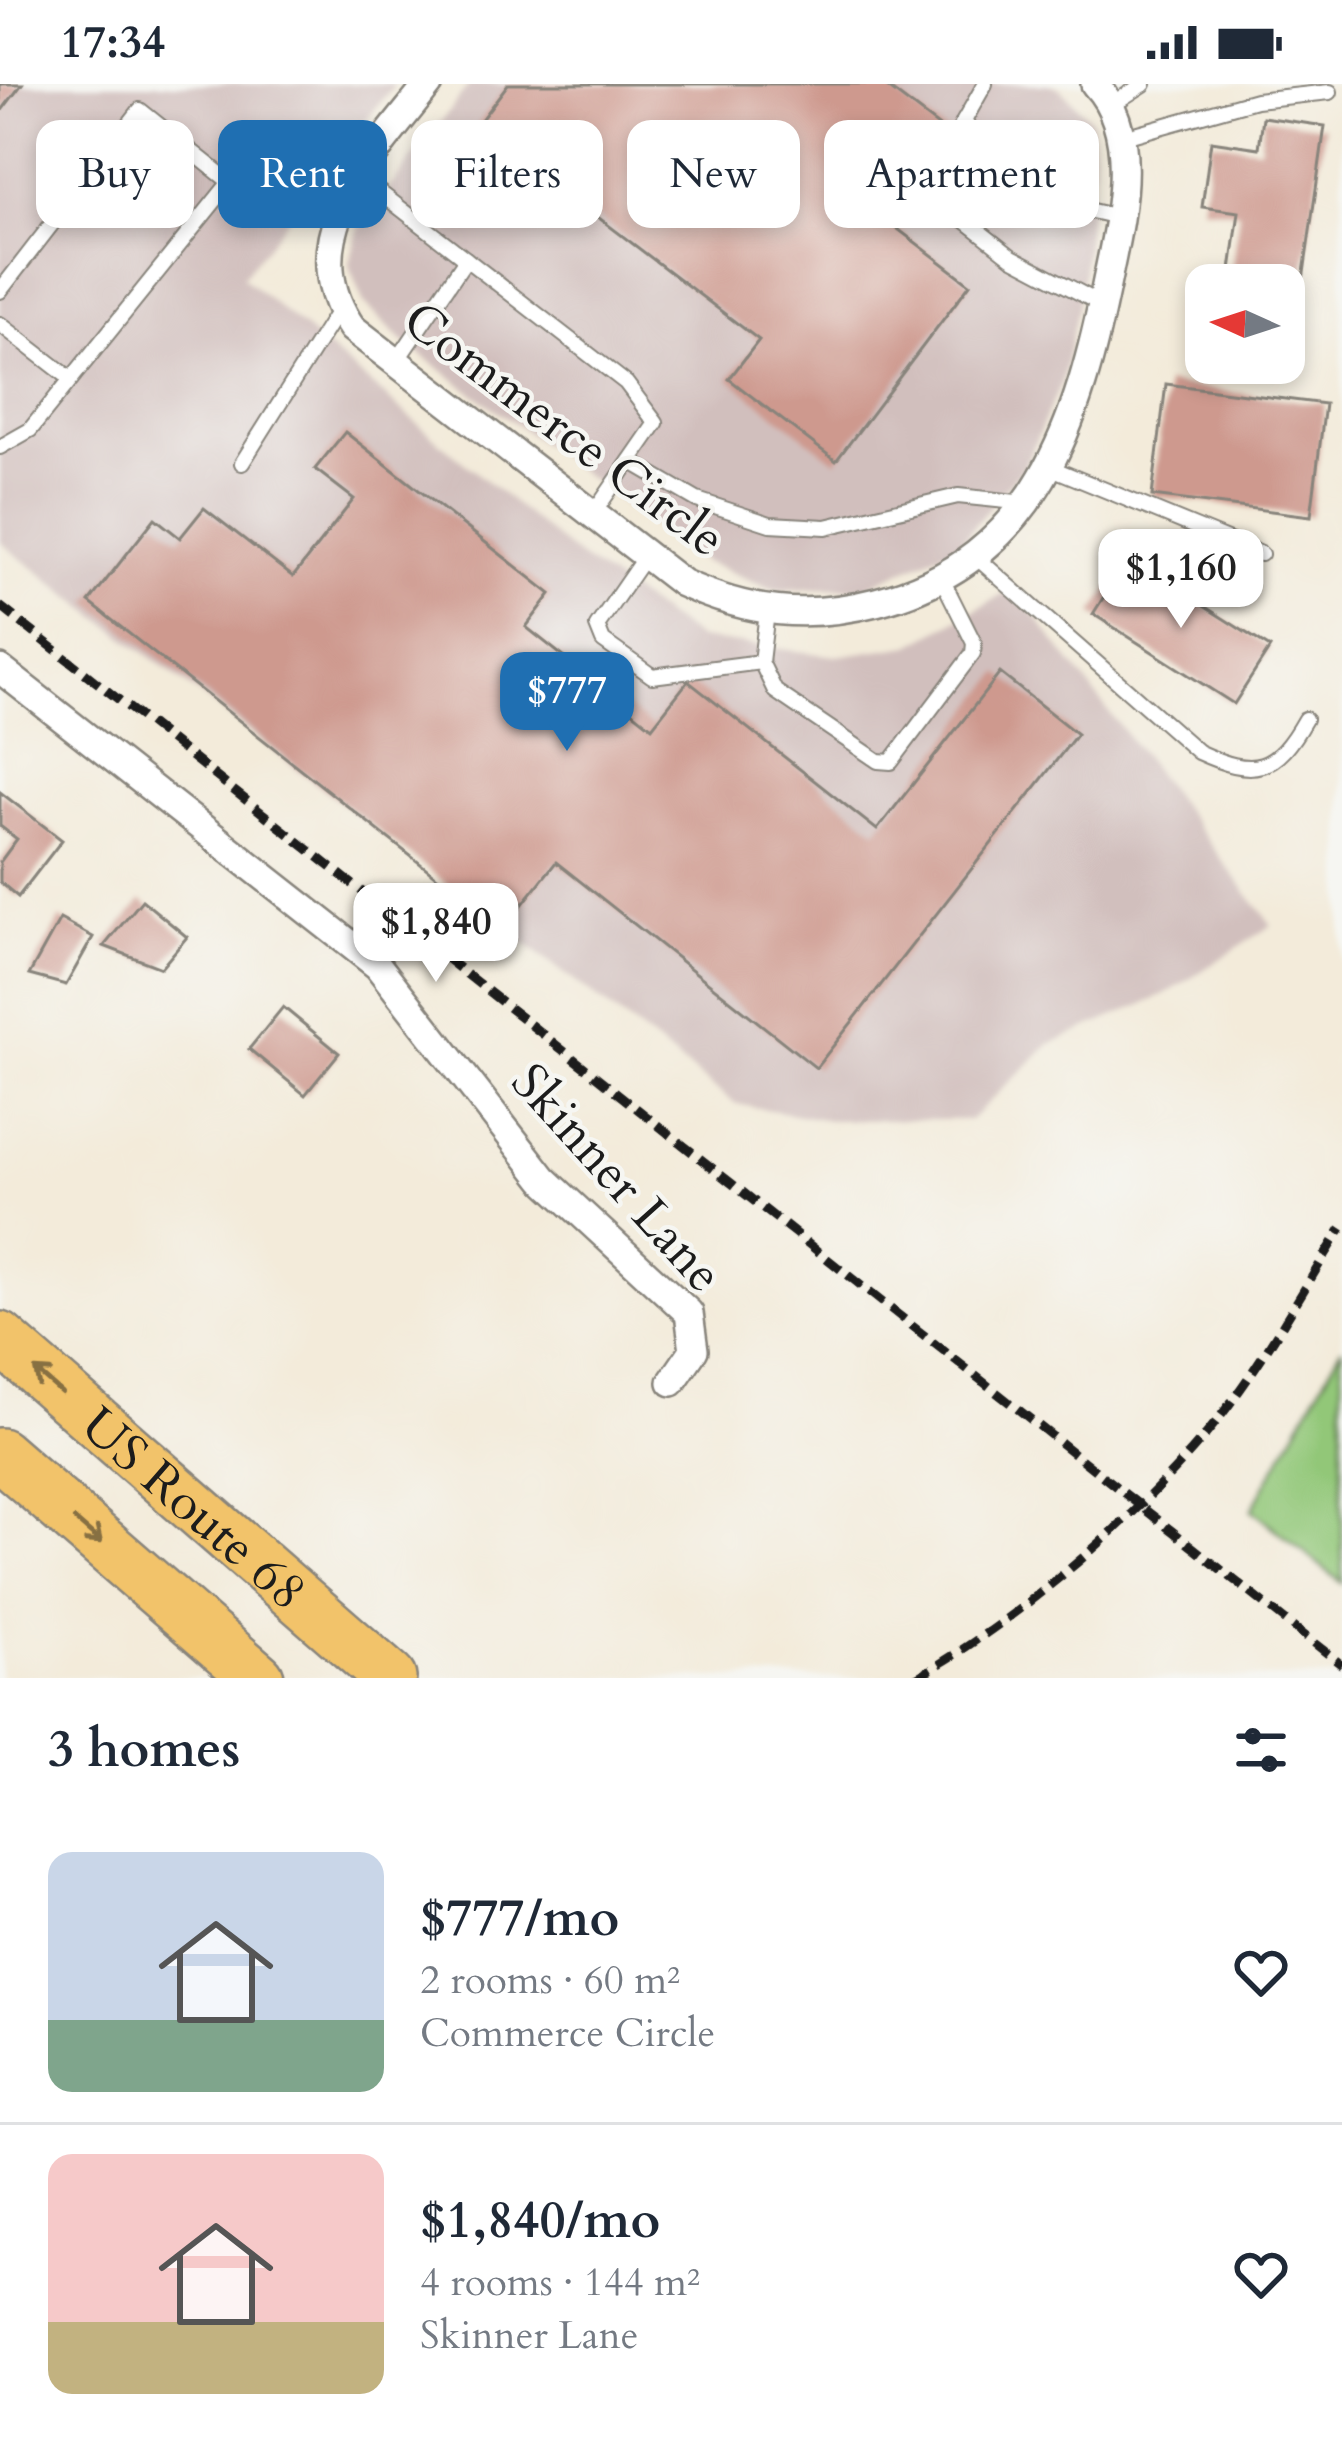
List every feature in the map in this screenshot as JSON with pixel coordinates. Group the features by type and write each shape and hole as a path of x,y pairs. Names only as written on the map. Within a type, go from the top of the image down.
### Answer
{"highway":[{"name":"US Route 68","path":"0,1339 390,1678"},
{"name":"US Route 68","path":"0,1454 258,1678"}],"street":[{"name":"Commerce Circle","path":"387,141 429,84"},
{"name":"Commerce Circle","path":"335,228 327,250 328,279 339,309 394,365 644,558 721,601 767,612 849,609 942,579 976,557 1026,503 1049,467 1076,405 1118,217 1120,138 1103,94"},
{"name":"Skinner Lane","path":"0,670 378,966 544,1179 689,1313 694,1350 672,1382"}],"lane":[{"path":"965,120 985,84"},
{"path":"1103,94 1144,84"},
{"path":"1120,138 1256,100 1330,92"},
{"path":"0,291 140,110 218,172"},
{"path":"0,447 30,430 218,197"},
{"path":"387,198 626,383 656,423 591,517"},
{"path":"1099,213 1118,217"},
{"path":"975,228 1012,257 1102,305"},
{"path":"394,365 466,259"},
{"path":"242,463 339,309"},
{"path":"0,324 71,379"},
{"path":"630,461 697,500 770,524 826,527 958,496 1026,503"},
{"path":"1049,467 1261,554"},
{"path":"976,557 1198,752 1223,764 1256,767 1284,756 1305,719"},
{"path":"644,558 598,626 603,640 652,676 761,662"},
{"path":"767,612 761,662 775,691 878,761 891,762 973,653 974,643 942,579"}],"shaded area":[{"path":"0,84 395,84 366,120 218,120 218,228 281,228 242,277 573,553 699,639 837,656 911,645 1014,588 1272,925 1165,995 1050,1044 970,1120 828,1120 735,1104 0,542"},
{"path":"470,84 1050,84 1060,88 1091,120 824,120 824,228 1087,228 1081,290 1062,381 1025,465 958,545 864,588 773,589 704,562 402,341 363,302 349,264 359,228 387,228 387,191 411,160 411,228 603,228 603,120 442,120"}],"green space":[{"path":"1342,1347 1342,1583 1252,1510"}],"building":[{"path":"0,84 22,84 0,113"},
{"path":"508,84 883,84 930,120 824,120 824,228 896,228 970,284 836,461 729,379 759,340 603,221 603,120 481,120"},
{"path":"1263,117 1325,126 1305,266 1232,264 1239,212 1202,207 1211,141 1259,148"},
{"path":"1166,384 1325,404 1311,516 1152,496"},
{"path":"345,432 551,594 526,627 652,727 688,681 877,830 1000,673 1077,734 816,1068 556,862 503,929 89,602 155,518 180,538 204,508 293,577 354,499 315,469"},
{"path":"1128,558 1270,648 1234,704 1093,614"},
{"path":"0,792 62,840 18,897 0,882 0,862 17,839 0,826"},
{"path":"142,900 187,937 161,968 104,946"},
{"path":"60,919 93,937 66,985 29,975"},
{"path":"283,1007 339,1053 305,1095 249,1049"}],"railway":[{"path":"0,606 1342,1665"},
{"path":"916,1678 1036,1596 1153,1493 1233,1399 1342,1228"}]}
